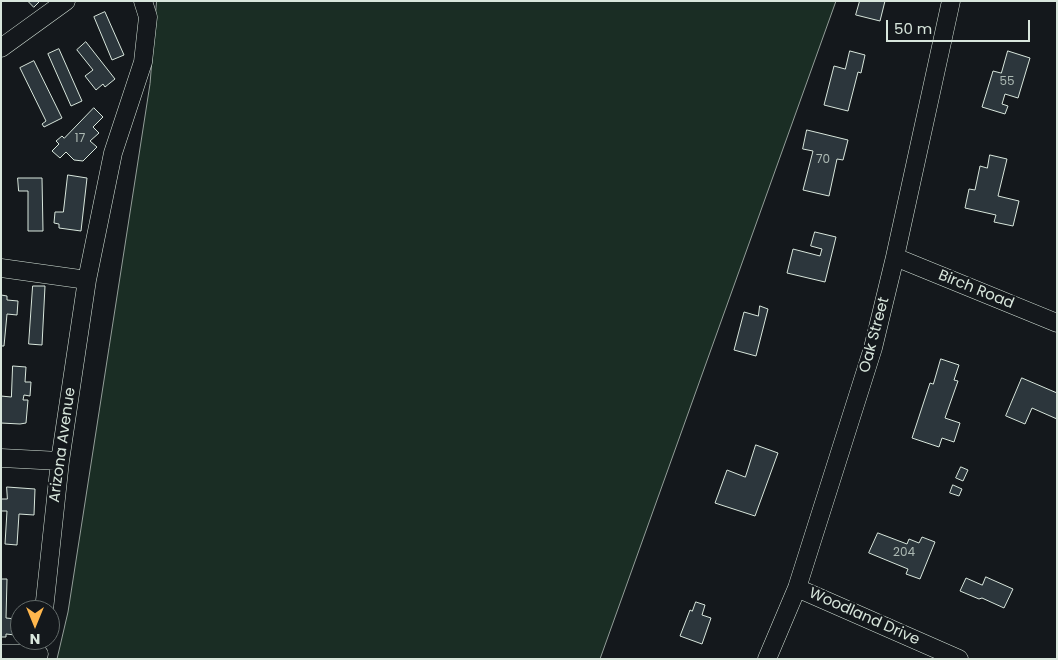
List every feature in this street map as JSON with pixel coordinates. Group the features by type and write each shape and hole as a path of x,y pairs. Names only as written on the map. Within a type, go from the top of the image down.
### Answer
{"street":[{"path":"1,48 66,1"},
{"name":"Arizona Avenue","path":"45,600 60,460 88,280 113,153 143,62 148,17 143,1"},
{"name":"Oak Street","path":"767,659 797,588 873,348 895,257 951,1"},
{"name":"Birch Road","path":"895,257 1057,323"},
{"path":"1,268 88,280"},
{"path":"1,458 60,460"},
{"name":"Woodland Drive","path":"797,588 959,659"},
{"path":"1,654 39,651"}],"green space":[{"path":"157,1 836,1 600,659 57,659 68,612 150,84"}],"building":[{"path":"28,1 40,1 34,7"},
{"path":"860,1 885,1 880,21 856,15"},
{"path":"105,12 124,55 112,60 94,17"},
{"path":"86,42 115,79 105,87 103,84 96,90 85,76 93,70 77,50"},
{"path":"59,49 82,101 71,106 48,54"},
{"path":"850,51 865,55 861,73 858,72 848,111 824,105 834,66 845,69"},
{"path":"1008,51 1030,58 1018,98 1005,94 1002,104 1008,106 1005,114 982,107 993,71 1001,73"},
{"path":"34,61 62,118 44,127 42,124 46,121 20,68"},
{"path":"94,108 103,117 93,127 99,133 90,141 97,147 83,161 74,160 66,152 60,158 52,151 59,144 56,141 62,136 64,138"},
{"path":"807,130 848,140 843,160 837,159 829,196 803,190 813,151 803,149"},
{"path":"990,155 1007,159 998,196 1019,201 1013,226 994,222 996,215 965,208 969,189 975,190 980,166 987,168"},
{"path":"68,175 87,178 81,231 59,228 59,224 54,223 55,212 63,212"},
{"path":"18,178 42,178 43,231 28,231 28,191 19,191"},
{"path":"815,232 836,237 825,282 787,273 793,249 820,256 822,249 811,246"},
{"path":"33,286 45,286 42,345 29,344"},
{"path":"1,295 7,296 7,300 18,301 17,315 7,314 4,346 1,346"},
{"path":"760,306 768,309 756,356 734,350 744,312 758,316"},
{"path":"941,359 959,365 954,380 958,381 945,418 960,423 954,442 942,438 939,447 912,438 930,383 933,384"},
{"path":"13,366 26,367 25,382 31,382 30,396 24,395 23,400 28,400 26,423 1,423 1,396 11,397"},
{"path":"1022,378 1057,393 1057,419 1032,408 1025,424 1006,416"},
{"path":"756,445 778,453 755,516 715,503 727,470 745,477"},
{"path":"961,467 968,470 963,481 956,478"},
{"path":"953,485 962,489 959,496 950,493"},
{"path":"7,487 35,489 34,515 19,514 17,545 5,544 7,511 1,511 1,499 7,499"},
{"path":"878,533 907,544 909,539 919,543 922,537 935,542 920,579 906,574 908,569 869,553"},
{"path":"986,577 1013,589 1004,608 960,591 966,578 982,585"},
{"path":"1,579 7,579 6,618 10,618 10,634 6,634 6,637 1,637"},
{"path":"696,602 705,605 702,615 711,618 702,644 680,636 690,610 692,611"}]}
